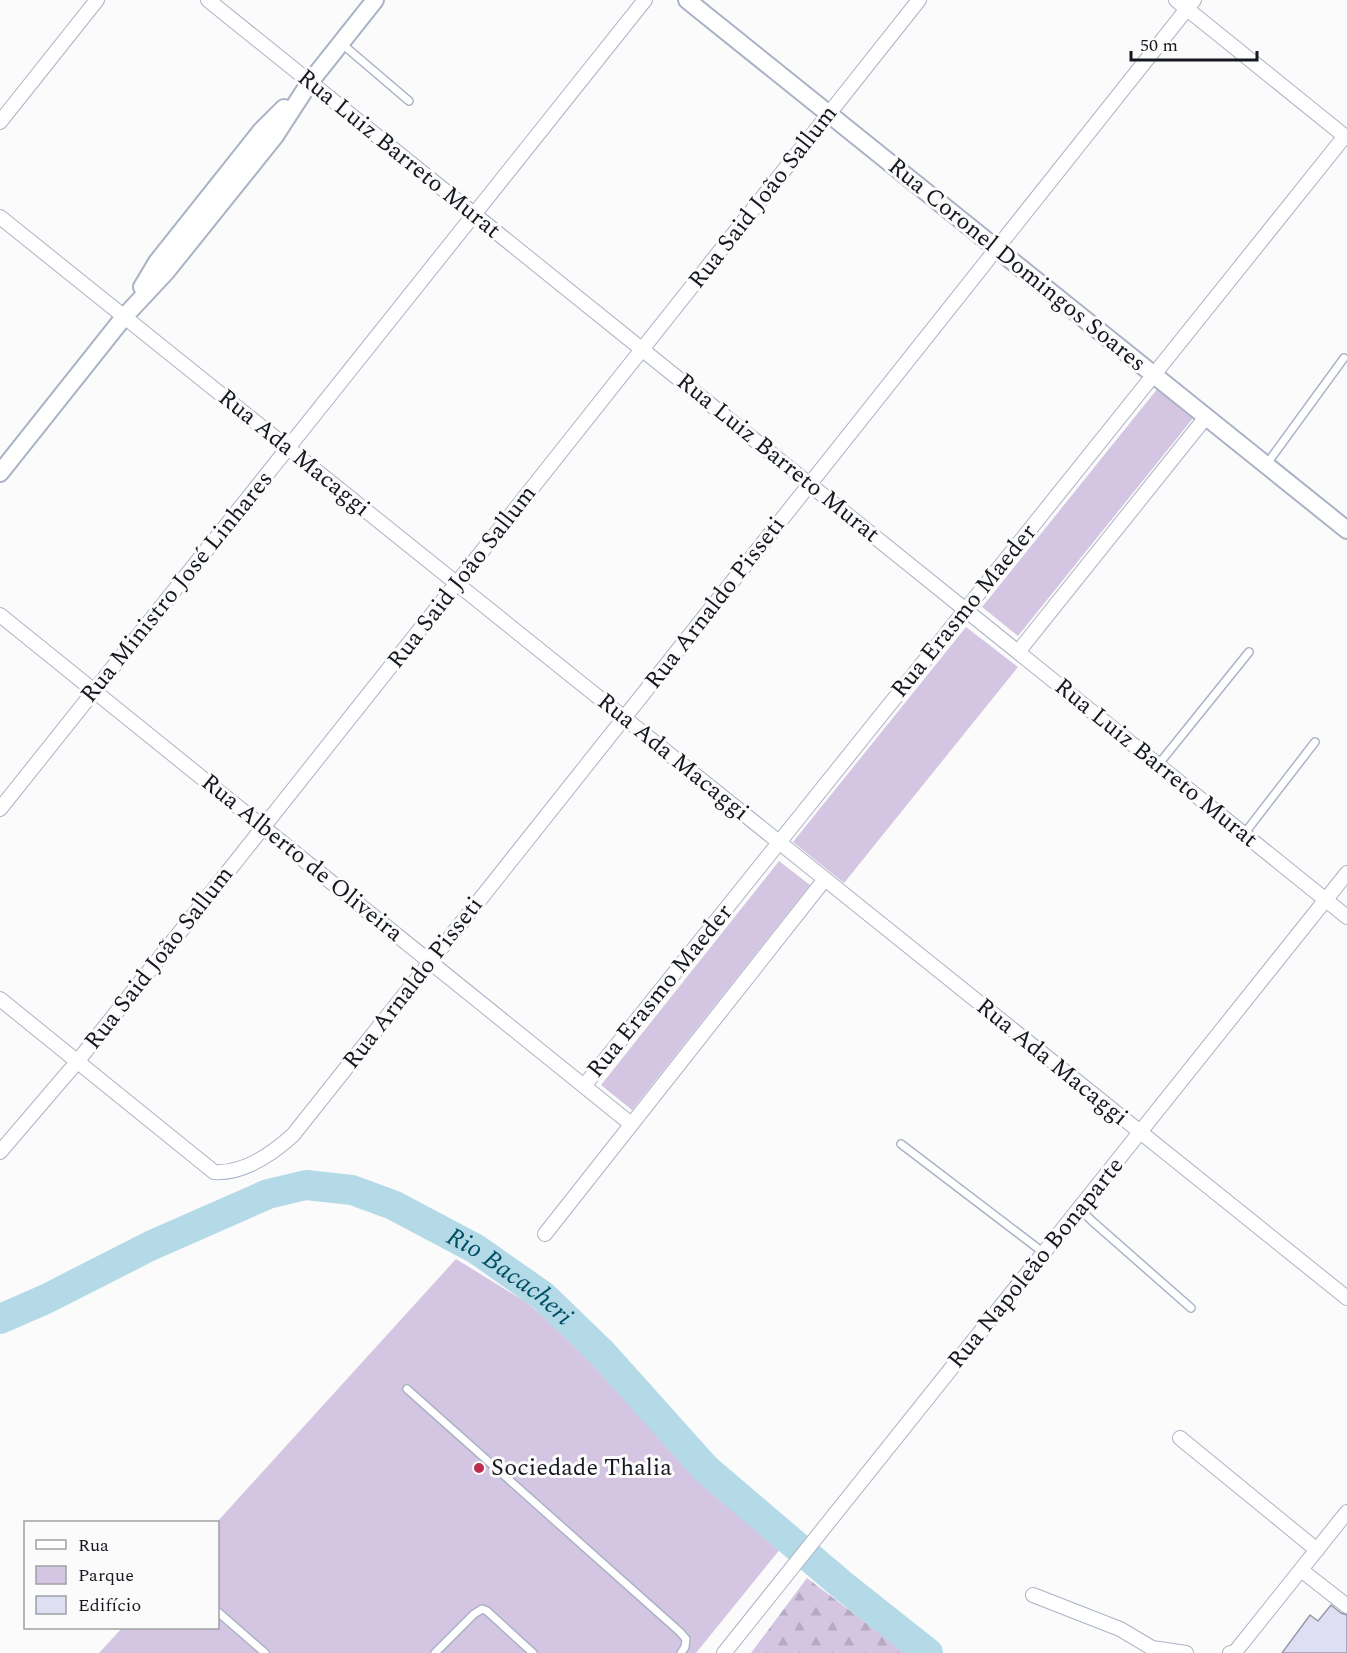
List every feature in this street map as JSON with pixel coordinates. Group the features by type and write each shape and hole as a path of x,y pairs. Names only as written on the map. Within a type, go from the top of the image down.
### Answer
{"street":[{"path":"0,122 97,0"},
{"name":"Rua Luiz Barreto Murat","path":"208,0 1347,917"},
{"path":"0,473 124,317 157,262 261,131 310,82 375,0"},
{"name":"Rua Ministro José Linhares","path":"0,809 645,0"},
{"name":"Rua Coronel Domingos Soares","path":"687,0 1347,530"},
{"name":"Rua Said João Sallum","path":"0,1152 77,1062 919,0"},
{"path":"1186,3 1346,137"},
{"name":"Rua Arnaldo Pisseti","path":"77,1062 214,1172 225,1173 254,1162 270,1154 293,1135 996,249 1186,3"},
{"name":"Rua Erasmo Maeder","path":"584,1086 1346,137"},
{"name":"Rua Ada Macaggi","path":"0,217 1347,1298"},
{"path":"1018,652 1206,417"},
{"name":"Rua Alberto de Oliveira","path":"0,615 631,1124"},
{"name":"Rua Napoleão Bonaparte","path":"724,1653 1347,873"},
{"path":"545,1234 825,879"},
{"path":"0,999 77,1062"},
{"path":"1180,1438 1317,1550"},
{"path":"1230,1653 1235,1652 1317,1550 1344,1521"},
{"path":"1301,1570 1347,1606"},
{"path":"1033,1595 1120,1629 1152,1648 1186,1653"}],"lane":[{"path":"341,43 409,101"},
{"path":"1266,465 1344,358"},
{"path":"1158,765 1249,652"},
{"path":"1244,834 1316,742"},
{"path":"900,1144 1044,1253"},
{"path":"1079,1208 1191,1308"},
{"path":"407,1389 680,1632 686,1639 686,1647 681,1653"},
{"path":"435,1653 474,1614 482,1609 534,1653"},
{"path":"219,1612 265,1653"}],"green space":[{"path":"1158,388 1194,417 1018,636 982,607"},
{"path":"966,627 1018,667 844,883 793,842"},
{"path":"779,861 810,885 632,1110 601,1085"},
{"name":"Sociedade Thalia","path":"456,1259 526,1302 602,1364 664,1442 718,1494 781,1548 696,1653 99,1653 121,1629 219,1629 218,1521"},
{"path":"807,1578 906,1653 751,1653"}],"building":[{"path":"1331,1605 1347,1615 1347,1653 1282,1653 1310,1615 1318,1621"}],"waterway":[{"name":"Rio Bacacheri","path":"0,1319 46,1299 150,1246 268,1194 306,1185 352,1190 393,1205 476,1249 543,1296 602,1353 706,1469 841,1584 928,1653"}],"place":[{"name":"Sociedade Thalia","path":"479,1468"}]}
